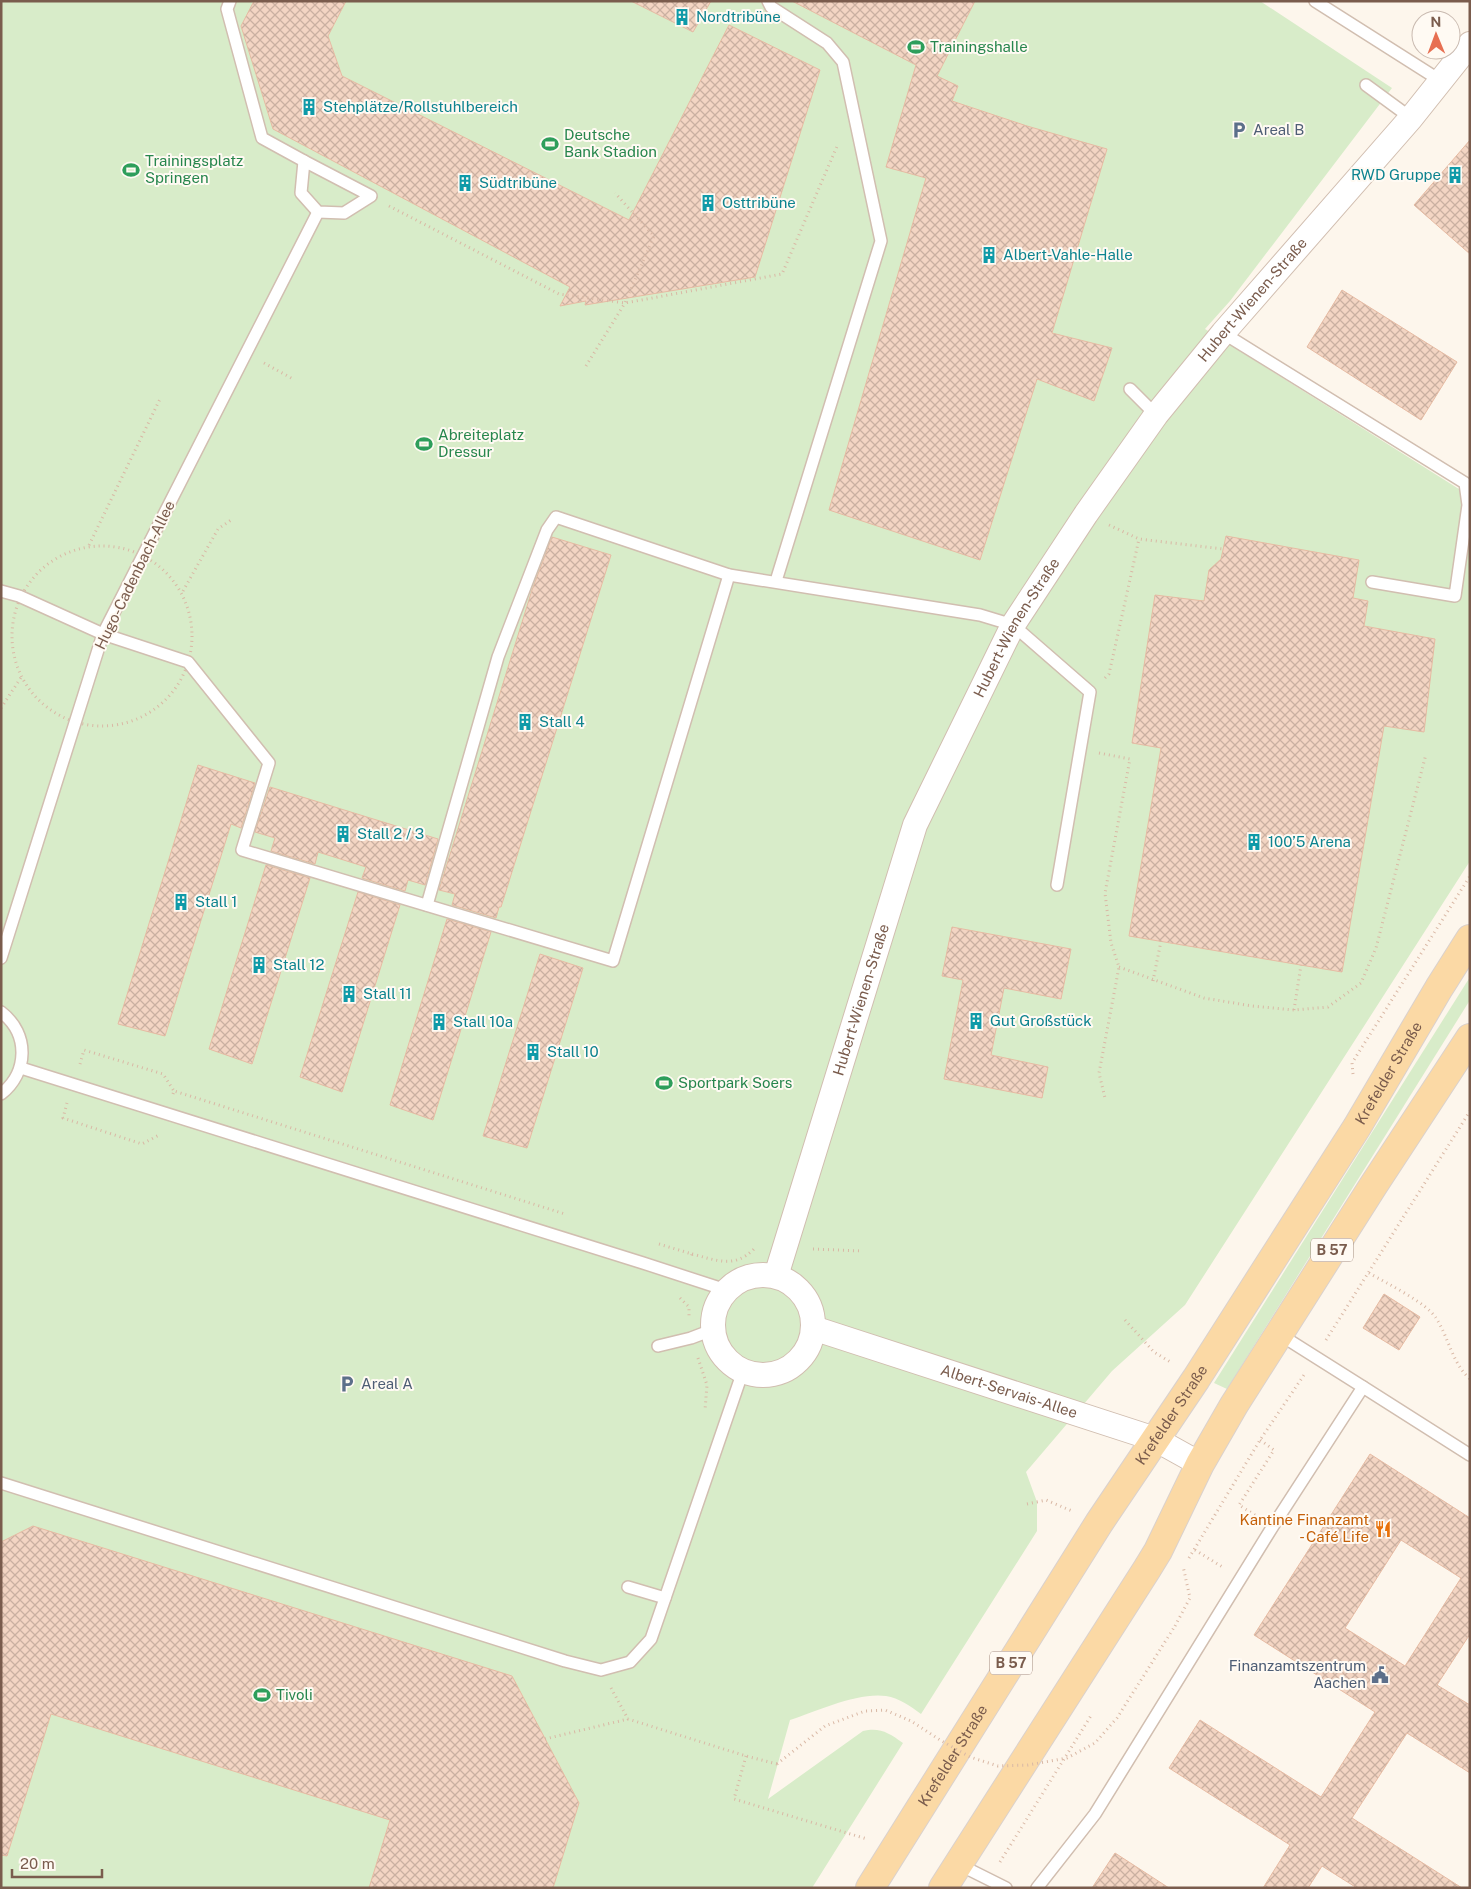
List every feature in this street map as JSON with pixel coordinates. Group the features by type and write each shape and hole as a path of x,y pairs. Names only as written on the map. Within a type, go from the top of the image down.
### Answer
{"main road":[{"name":"Krefelder Straße","path":"870,1888 1099,1523 1196,1379 1357,1127 1470,939"},
{"name":"B 57","path":"943,1888 1158,1551 1200,1464 1234,1405 1470,1038"}],"street":[{"name":"Hubert-Wienen-Straße","path":"776,1276 915,825 1013,625 1086,514 1156,415 1223,333 1411,118 1470,44"},
{"path":"749,1276 776,1276 796,1287 810,1306 813,1328 806,1351 789,1368 766,1375 742,1372 722,1355 712,1330 714,1308 726,1290 749,1276"},
{"name":"Albert-Servais-Allee","path":"813,1328 1155,1439 1200,1464"}],"lane":[{"path":"230,1 227,9 262,138 371,196"},
{"path":"768,1 771,7 827,43 844,62 881,241 776,581"},
{"path":"1315,1 1440,81"},
{"path":"1366,85 1411,118"},
{"path":"304,161 301,193 318,212 344,213 371,196"},
{"name":"Hugo-Cadenbach-Allee","path":"1,958 102,634 318,212"},
{"path":"1223,333 1465,483 1468,505 1455,596 1372,582"},
{"path":"1130,389 1156,415"},
{"path":"426,905 498,657 547,530 556,517 729,575 980,615 1013,625 1090,692 1057,885"},
{"path":"1,591 19,596 102,634 188,662 268,763 242,850 613,961 729,575"},
{"path":"1,1012 16,1028 22,1046 21,1068 11,1087 1,1094"},
{"path":"21,1068 726,1290"},
{"path":"658,1346 691,1338 712,1330"},
{"path":"1279,1334 1470,1455"},
{"path":"1,1483 556,1658 601,1670 630,1662 651,1639 742,1372"},
{"path":"1037,1888 1095,1814 1273,1526 1363,1387"},
{"path":"628,1587 665,1598"},
{"path":"958,1864 1006,1888"}],"path":[{"path":"371,196 559,294 625,303 782,274 840,139"},
{"path":"586,366 625,303 654,236 615,193"},
{"path":"246,354 293,379"},
{"path":"89,545 161,397"},
{"path":"1086,514 1139,538 1223,549"},
{"path":"183,591 218,529 231,520"},
{"path":"1090,692 1109,674 1139,538"},
{"path":"1,708 22,676"},
{"path":"1080,749 1130,759 1105,893 1111,943 1119,967 1099,1073 1105,1098"},
{"path":"1119,967 1204,998 1294,1010 1328,1007 1361,983 1376,948 1426,754"},
{"path":"1153,980 1161,941"},
{"path":"1294,1010 1301,965"},
{"path":"159,1135 142,1144 63,1118 84,1050 163,1074 174,1091"},
{"path":"692,1254 725,1263 748,1256 760,1243"},
{"path":"805,1248 862,1251"},
{"path":"1370,1273 1427,1308 1436,1317 1454,1358 1463,1373 1470,1378"},
{"path":"1126,1320 1154,1352 1196,1379"},
{"path":"1260,1440 1274,1450 1239,1505 1273,1526"},
{"path":"1027,1504 1046,1500"},
{"path":"1195,1550 1219,1565"},
{"path":"545,1739 628,1719 777,1764 825,1726 865,1711 885,1710 911,1721 970,1757 998,1766 1028,1765 1067,1758 1095,1743 1117,1718 1174,1626 1190,1598 1184,1566 1178,1575"},
{"path":"601,1670 628,1719"},
{"path":"989,1880 1094,1710"},
{"path":"746,1756 734,1799 894,1848"}],"green space":[{"name":"Sportpark Soers","path":"1,1 1260,1 1392,88 1230,301 1205,329 1470,496 1470,861 1185,1305 1112,1371 1026,1472 1037,1502 1037,1531 921,1714 909,1705 895,1699 886,1696 875,1696 850,1699 790,1720 768,1799 863,1731 879,1730 903,1743 812,1888 1,1888"},
{"path":"1470,977 1470,1000 1227,1389 1214,1383"}],"building":[{"path":"254,1 346,1 328,36 342,76 629,220 729,25 820,70 755,277 585,305 586,301 560,306 570,287 273,129 241,26"},
{"name":"Nordtribüne","path":"631,1 711,1 693,32"},
{"name":"Albert-Vahle-Halle","path":"792,1 975,1 937,76 958,86 952,101 1027,126 1107,149 1052,333 1112,348 1094,401 1037,379 980,560 829,510 926,178 886,167 916,65"},
{"name":"RWD Gruppe","path":"1470,140 1470,254 1414,205"},
{"path":"1342,290 1457,362 1421,420 1307,347"},
{"name":"100’5 Arena","path":"1226,536 1359,560 1353,598 1368,601 1364,626 1435,639 1424,732 1384,726 1342,972 1129,936 1161,748 1132,743 1155,595 1204,601 1209,570 1221,559"},
{"name":"Stall 4","path":"552,537 611,555 496,918 452,905 455,894 439,890 532,590"},
{"name":"Stall 1","path":"198,765 255,783 241,828 231,824 165,1036 118,1024"},
{"name":"Stall 2 / 3","path":"270,787 438,839 425,885 408,880 405,891 362,878 366,867 318,852 315,864 271,851 275,838 255,832"},
{"name":"Stall 12","path":"266,865 310,878 252,1064 209,1049"},
{"name":"Stall 11","path":"358,892 400,905 342,1092 300,1077"},
{"name":"Stall 10a","path":"447,919 491,932 433,1120 390,1105"},
{"path":"952,927 1071,949 1061,999 1004,988 991,1055 1048,1067 1042,1098 944,1079 963,980 942,976"},
{"name":"Stall 10","path":"540,954 583,968 527,1148 483,1136"},
{"path":"1384,1294 1420,1317 1399,1350 1363,1328"},
{"name":"Finanzamtszentrum Aachen","path":"1370,1454 1470,1518 1470,1634 1437,1685 1470,1705 1470,1773 1407,1733 1352,1818 1462,1888 1357,1888 1322,1866 1308,1888 1263,1888 1290,1845 1169,1768 1200,1720 1321,1797 1375,1712 1254,1635","holes":["1401,1540 1461,1578 1405,1666 1345,1628"]},
{"name":"Tivoli","path":"33,1526 512,1676 579,1803 553,1888 369,1888 390,1820 51,1714 7,1856 1,1855 1,1542"},
{"path":"1115,1853 1169,1888 1092,1888"}],"place":[{"name":"Nordtribüne","path":"682,17"},
{"name":"Trainingshalle","path":"916,47"},
{"name":"Stehplätze/Rollstuhlbereich","path":"309,107"},
{"name":"Areal B","path":"1239,130"},
{"name":"Deutsche Bank Stadion","path":"550,144"},
{"name":"Trainingsplatz Springen","path":"131,170"},
{"name":"RWD Gruppe","path":"1455,175"},
{"name":"Südtribüne","path":"465,183"},
{"name":"Osttribüne","path":"708,203"},
{"name":"Albert-Vahle-Halle","path":"989,255"},
{"name":"Abreiteplatz Dressur","path":"424,444"},
{"name":"Stall 4","path":"525,722"},
{"name":"Stall 2 / 3","path":"343,834"},
{"name":"100’5 Arena","path":"1254,842"},
{"name":"Stall 1","path":"181,902"},
{"name":"Stall 12","path":"259,965"},
{"name":"Stall 11","path":"349,994"},
{"name":"Gut Großstück","path":"976,1021"},
{"name":"Stall 10a","path":"439,1022"},
{"name":"Stall 10","path":"533,1052"},
{"name":"Sportpark Soers","path":"664,1083"},
{"name":"Areal A","path":"347,1384"},
{"name":"Kantine Finanzamt - Café Life","path":"1383,1529"},
{"name":"Finanzamtszentrum Aachen","path":"1380,1675"},
{"name":"Tivoli","path":"262,1695"}]}
